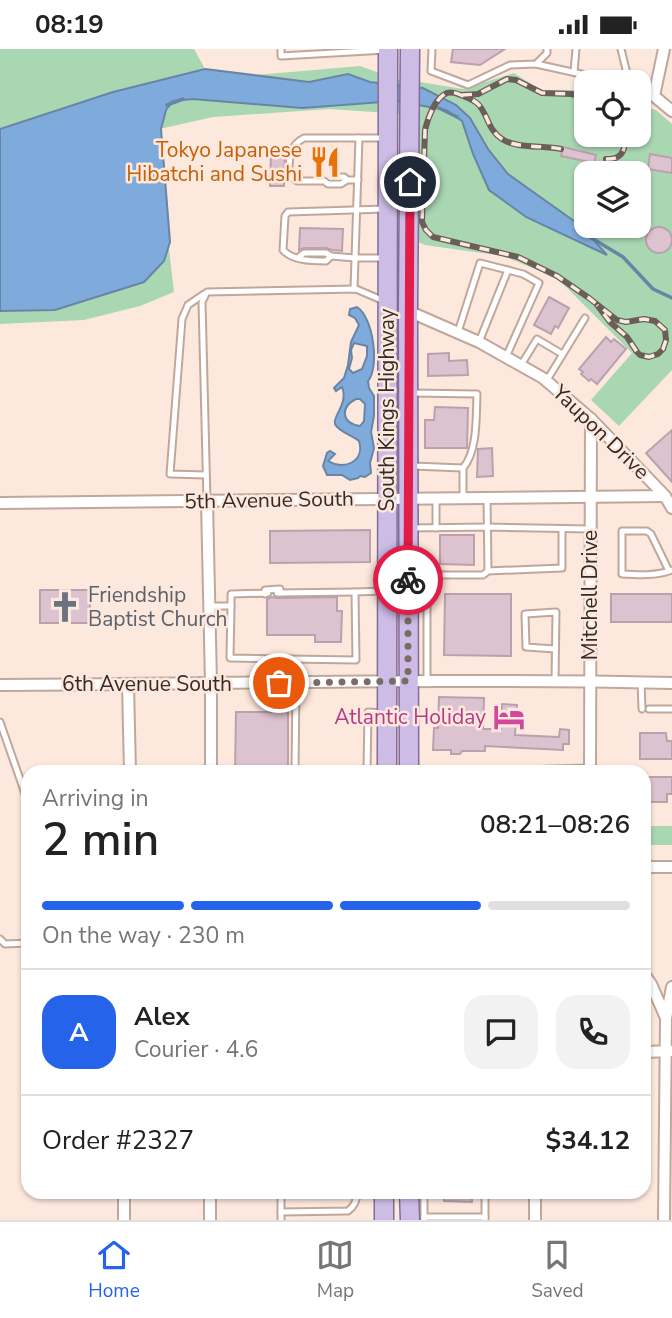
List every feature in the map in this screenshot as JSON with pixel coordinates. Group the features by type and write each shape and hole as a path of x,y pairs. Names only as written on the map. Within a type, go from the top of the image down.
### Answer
{"main road":[{"name":"South Kings Highway","path":"409,765 410,49"},
{"name":"South Kings Highway","path":"387,765 388,53"},
{"path":"384,1199 384,1220"},
{"path":"417,1199 419,1219"}],"street":[{"path":"664,49 653,96 672,111"},
{"name":"Yaupon Drive","path":"408,311 479,342 547,380 591,419 665,495 672,508"},
{"name":"Mitchell Drive","path":"590,765 591,419"},
{"name":"5th Avenue South","path":"0,503 665,495"},
{"path":"206,501 211,765"},
{"name":"6th Avenue South","path":"0,685 408,681 672,683"},
{"path":"128,685 130,765"},
{"path":"651,867 672,867"},
{"path":"651,984 666,1018"},
{"path":"664,1220 669,1092 666,1018 672,987"},
{"path":"651,1052 669,1051"},
{"path":"124,1199 124,1220"},
{"path":"210,1199 210,1220"},
{"path":"535,1199 535,1220"}],"lane":[{"path":"281,49 281,56 355,50 388,53"},
{"path":"432,49 431,71 468,85 510,65 536,64 574,72"},
{"path":"574,70 576,49"},
{"path":"621,49 626,70"},
{"path":"536,64 547,51"},
{"path":"358,180 347,180 344,177 297,181 289,176 291,149 296,142 304,138 359,138 388,131"},
{"path":"354,289 359,138"},
{"path":"330,178 328,184 341,184 347,180"},
{"path":"388,209 288,212 285,216 283,250 290,257 299,257 304,261 326,261 331,256 388,258"},
{"path":"457,332 480,263 523,274 539,282 506,357"},
{"path":"479,342 508,270"},
{"path":"206,475 170,474 183,319 188,305 207,292 354,289 408,311"},
{"path":"206,501 202,302 207,292"},
{"path":"547,380 585,318"},
{"path":"521,365 537,339 562,354"},
{"path":"408,393 477,394 475,437 463,468 463,498"},
{"path":"408,466 463,468"},
{"path":"436,498 436,528"},
{"path":"487,498 488,571"},
{"path":"408,528 590,529"},
{"path":"408,575 483,575 488,571 562,568 562,529"},
{"path":"622,531 647,531 651,534 671,571 657,575 622,574 622,531"},
{"path":"355,592 356,660 230,659 231,594 267,593 265,590 280,589 279,593 387,591"},
{"path":"427,681 428,601"},
{"path":"209,606 231,606"},
{"path":"555,649 526,647 525,614 556,613 555,681"},
{"path":"408,618 428,619"},
{"path":"408,653 428,655"},
{"path":"262,659 262,683"},
{"path":"641,682 642,709"},
{"path":"295,765 296,683"},
{"path":"649,709 672,709"},
{"path":"367,765 368,712 387,713"},
{"path":"0,722 21,782"},
{"path":"0,939 5,944 21,943"},
{"path":"281,1199 281,1220"},
{"path":"281,1212 348,1211 353,1208 357,1199"},
{"path":"419,1219 485,1218 485,1199"}],"green space":[{"path":"0,49 194,49 205,69 113,92 0,129"},
{"path":"360,66 419,87 420,82 463,89 514,73 541,90 574,90 574,147 651,147 651,109 656,110 672,124 672,370 619,426 591,400 632,353 557,278 503,256 425,245 416,241 419,115 329,109 213,117 155,130 174,292 140,306 84,320 0,324 0,146 234,77"},
{"path":"651,826 672,826 672,845 651,845"}],"water":[{"path":"205,69 309,82 348,74 370,82 423,88 456,105 470,118 488,149 508,174 574,221 574,238 592,238 607,255 526,217 489,190 462,121 446,110 396,101 302,108 193,99 173,101 166,110 161,129 170,242 164,261 144,282 55,310 0,311 0,129 113,92"},
{"path":"357,307 363,312 373,342 374,365 368,381 374,396 371,432 374,448 370,463 371,473 350,480 342,475 327,475 323,466 330,451 335,454 328,461 341,465 352,462 359,454 359,441 335,424 344,393 342,387 336,391 334,388 344,378 351,342 359,325 355,318 349,315 350,309","holes":["354,343 367,346 367,356 362,369 353,373 349,369","356,399 365,404 364,421 360,426 349,422 345,414 347,406"]}],"building":[{"path":"453,49 505,49 480,65 451,62"},
{"path":"563,147 596,155 594,161 561,156"},
{"path":"271,154 285,154 284,186 270,186"},
{"path":"650,154 672,158 672,173 651,170"},
{"path":"300,228 343,229 342,251 326,248 299,250"},
{"path":"654,228 664,228 671,235 671,245 664,252 654,252 647,245 646,238 651,238 651,230"},
{"path":"549,297 569,308 558,328 555,326 551,334 534,325"},
{"path":"606,337 611,342 614,339 626,349 597,384 591,379 589,381 579,369"},
{"path":"449,353 449,361 467,360 468,375 428,376 428,354"},
{"path":"435,407 468,408 467,448 425,448 425,420 434,420"},
{"path":"672,430 672,482 646,453"},
{"path":"492,448 493,476 477,477 478,449"},
{"path":"370,530 370,562 270,563 270,531"},
{"path":"440,535 474,535 474,565 440,564"},
{"name":"Friendship Baptist Church","path":"40,590 90,590 90,623 40,623"},
{"path":"445,594 511,594 511,656 444,655"},
{"path":"611,594 672,594 672,622 611,622"},
{"path":"337,597 337,611 342,611 341,642 315,642 315,635 267,635 267,599"},
{"path":"439,697 484,698 483,729 501,729 502,704 517,705 515,735 559,737 560,729 569,730 569,744 563,744 563,750 485,746 485,751 451,754 451,750 433,750 434,728 438,728"},
{"path":"236,712 288,712 288,765 235,765"},
{"path":"640,733 666,733 667,741 672,741 672,759 640,759"},
{"path":"651,777 672,777 672,794 667,794 667,802 651,802"},
{"path":"444,1199 472,1199 472,1202"}],"waterway":[{"path":"167,105 183,99"},
{"path":"439,108 457,117"},
{"path":"592,238 623,257 653,289 672,298"}],"railway":[{"path":"462,95 478,94 507,79 516,80 542,93 574,95"},
{"path":"561,149 508,142 493,131 476,103 455,93 447,93 430,114 425,130 422,222 433,237 518,257 557,276 589,298 617,320 655,321 665,330 663,349 649,357 640,355 597,305"},
{"path":"606,159 620,156 624,147"}],"way so far":[{"path":"279,683 408,681 408,580"}],"place":[{"name":"Tokyo Japanese Hibatchi and Sushi","path":"325,162"},
{"name":"Friendship Baptist Church","path":"65,607"},
{"name":"Atlantic Holiday","path":"509,717"}],"route":[{"path":"408,580 410,182"}]}
